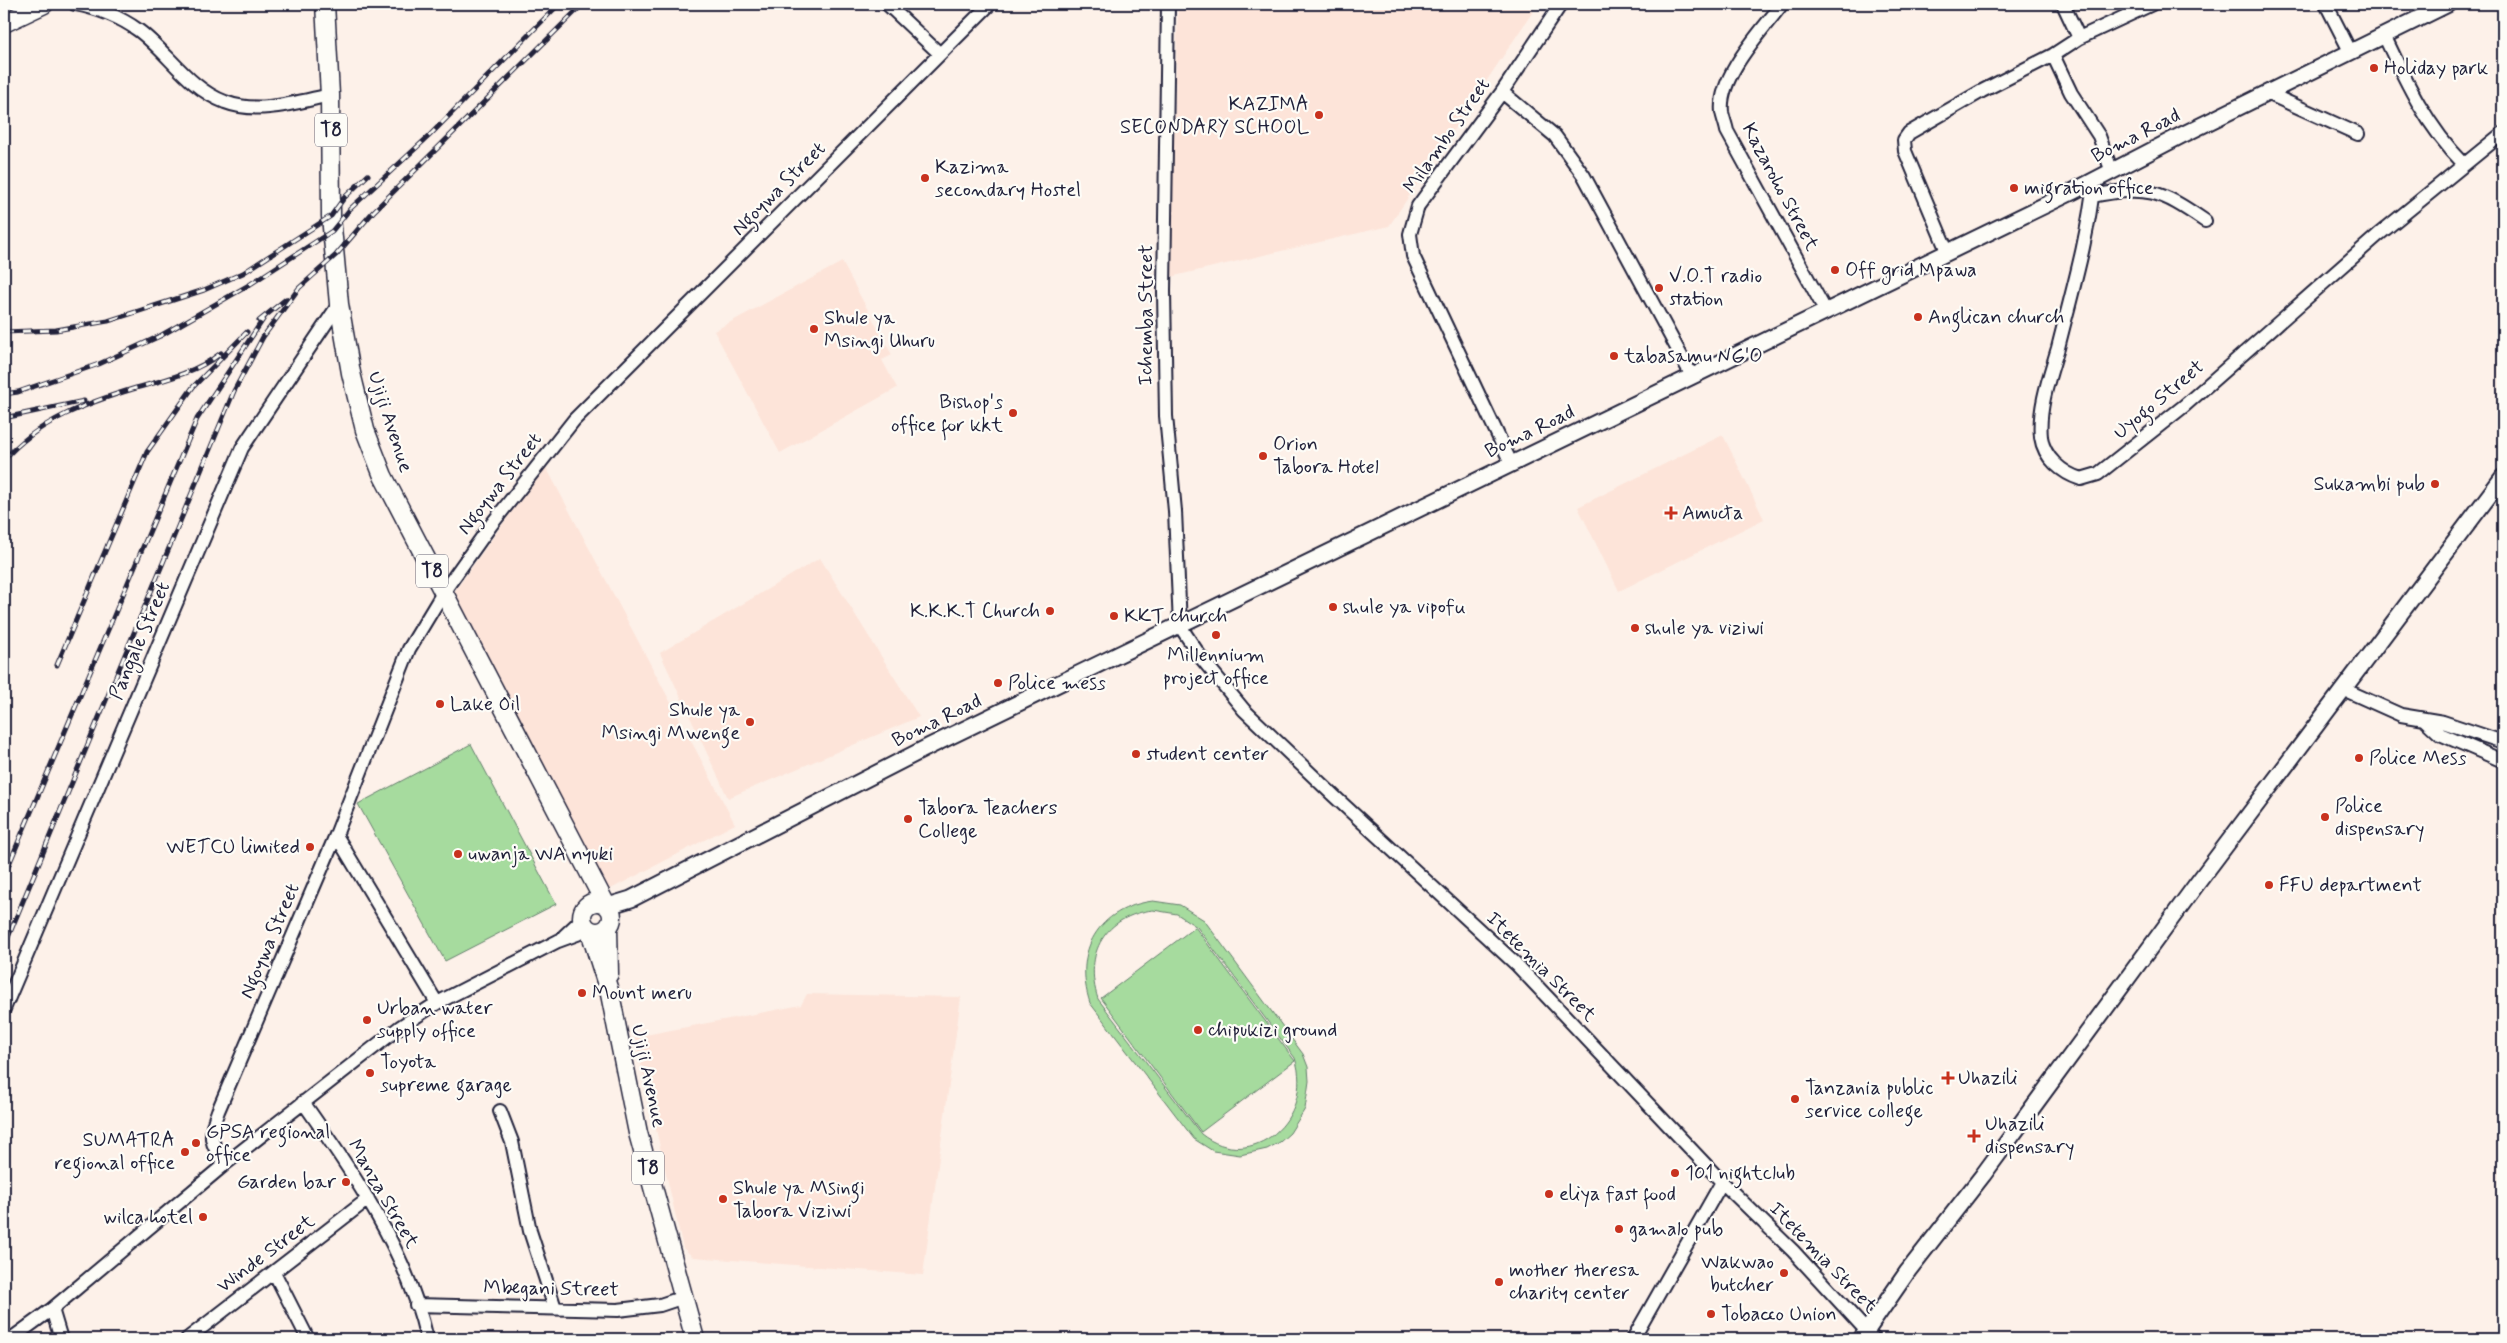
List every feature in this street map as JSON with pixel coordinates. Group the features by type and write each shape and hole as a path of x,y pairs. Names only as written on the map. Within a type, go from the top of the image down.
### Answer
{"highway":[{"path":"4,23 44,4"},
{"name":"Ujiji Avenue","path":"325,4 330,95 331,216 340,304 351,373 365,430 383,476 586,867"},
{"name":"T8","path":"586,867 608,914 610,994"},
{"name":"T8","path":"586,867 586,922 610,994"},
{"path":"593,902 608,914 596,932 586,922 593,902"},
{"name":"Ujiji Avenue","path":"610,994 638,1133 695,1339"}],"main road":[{"name":"Boma Road","path":"608,914 632,899 930,746 1180,626 1824,310 2094,181 2350,51 2448,4"},
{"path":"1867,1336 1908,1271 1983,1175 2049,1082 2342,688 2503,477"}],"street":[{"path":"75,4 93,7 138,30 203,89 226,103 274,107 330,95"},
{"path":"887,4 940,54"},
{"name":"Ngoywa Street","path":"225,1164 211,1138 211,1128 336,834 409,649 444,592 491,525 574,420 990,4"},
{"name":"Ichemba Street","path":"1168,4 1164,291 1166,416 1175,511 1180,626"},
{"name":"Milambo Street","path":"1511,463 1413,256 1410,234 1418,206 1502,92 1561,4"},
{"name":"Kazaroho Street","path":"1782,4 1740,57 1725,91 1722,110 1727,131 1824,310"},
{"path":"2063,4 2080,38"},
{"path":"1947,251 1905,151 1904,140 1909,133 1951,108 2053,55 2080,38 2152,4"},
{"path":"2326,4 2350,51"},
{"path":"2384,34 2420,108 2436,132 2464,164"},
{"path":"2053,55 2071,93 2099,136 2112,172"},
{"path":"1502,92 1555,136 1584,176 1692,376"},
{"path":"2267,93 2358,134"},
{"name":"Uyogo Street","path":"2094,181 2076,280 2044,404 2041,437 2046,454 2060,468 2081,479 2098,474 2184,406 2378,235 2503,133"},
{"path":"2092,196 2120,190 2151,191 2164,194 2206,221"},
{"name":"Pangale Street","path":"4,1009 242,448 340,304"},
{"name":"Itetemia Street","path":"1180,626 1202,659 1244,710 1516,964 1722,1182 1793,1252 1867,1336"},
{"path":"2342,688 2387,710 2425,720 2443,722 2503,742"},
{"path":"2425,720 2440,734 2503,761"},
{"path":"336,834 437,1003"},
{"path":"11,1339 52,1309 225,1164 400,1027 437,1003 558,941 586,922"},
{"name":"Manza Street","path":"303,1102 368,1199 394,1244 427,1339"},
{"path":"500,1112 512,1142 530,1231 555,1308"},
{"path":"1633,1339 1722,1182"},
{"name":"Winde Street","path":"187,1339 368,1199"},
{"path":"274,1272 308,1339"},
{"name":"Mbegani Street","path":"416,1305 618,1310 660,1305 684,1297"},
{"path":"52,1309 61,1339"}],"shaded area":[{"name":"KAZIMA SECONDARY SCHOOL","path":"1178,4 1538,4 1389,226 1170,277"},
{"path":"842,262 892,355 882,360 897,388 780,453 714,331"},
{"name":"Amucta","path":"1723,435 1764,519 1619,591 1578,507"},
{"path":"545,465 735,824 607,891 452,595"},
{"path":"820,558 919,717 728,798 660,653"},
{"path":"807,994 961,997 923,1275 693,1257 683,1248 635,1037 801,1005"}],"green space":[{"name":"uwanja WA nyuki","path":"471,744 556,904 445,961 358,804"},
{"path":"1153,901 1180,905 1204,920 1303,1054 1308,1067 1309,1081 1305,1109 1290,1133 1280,1142 1267,1149 1240,1155 1213,1151 1194,1139 1090,1003 1085,966 1088,950 1094,935 1104,923 1134,905","holes":["1153,910 1177,914 1197,927 1295,1058 1299,1080 1296,1101 1287,1119 1275,1134 1258,1143 1240,1147 1221,1145 1201,1134 1098,999 1094,982 1096,952 1102,939 1111,929 1122,920"]},
{"name":"chipukizi ground","path":"1195,927 1295,1061 1201,1132 1101,998"}],"railway":[{"path":"4,394 18,392 99,364 160,336 249,285 332,231 350,209 429,136 559,4"},
{"path":"4,947 234,391 263,337 299,288 336,255 373,212 583,4"},
{"path":"4,332 56,330 108,321 204,290 243,273 331,216 344,198 368,175"},
{"path":"259,321 286,299"},
{"path":"4,876 197,419 264,318"},
{"path":"57,665 147,452 193,387 247,332"},
{"path":"4,460 32,434 65,415 100,400 180,375 212,360 221,353"},
{"path":"4,418 84,401"}],"place":[{"name":"Holiday park","path":"2374,68"},
{"name":"KAZIMA SECONDARY SCHOOL","path":"1319,115"},
{"name":"Kazima secondary Hostel","path":"925,178"},
{"name":"migration office","path":"2014,188"},
{"name":"Off grid Mpawa","path":"1835,270"},
{"name":"V.O.T radio station","path":"1659,288"},
{"name":"Anglican church","path":"1918,317"},
{"name":"Shule ya Msingi Uhuru","path":"814,329"},
{"name":"tabasamu NG'O","path":"1614,356"},
{"name":"Bishop's office for kkt","path":"1013,413"},
{"name":"Orion Tabora Hotel","path":"1263,456"},
{"name":"Sukambi pub","path":"2435,484"},
{"name":"Amucta","path":"1671,513"},
{"name":"shule ya vipofu","path":"1333,607"},
{"name":"K.K.K.T Church","path":"1050,611"},
{"name":"KKT church","path":"1114,616"},
{"name":"shule ya viziwi","path":"1635,628"},
{"name":"Millennium project office","path":"1216,635"},
{"name":"Police mess","path":"998,683"},
{"name":"Lake Oil","path":"440,704"},
{"name":"Shule ya Msingi Mwenge","path":"750,722"},
{"name":"student center","path":"1136,754"},
{"name":"Police Mess","path":"2359,758"},
{"name":"Police dispensary","path":"2325,817"},
{"name":"Tabora Teachers College","path":"908,819"},
{"name":"WETCU limited","path":"310,847"},
{"name":"uwanja WA nyuki","path":"458,854"},
{"name":"FFU department","path":"2269,885"},
{"name":"Mount meru","path":"582,993"},
{"name":"Urban water supply office","path":"367,1020"},
{"name":"chipukizi ground","path":"1198,1030"},
{"name":"Toyota supreme garage","path":"370,1073"},
{"name":"Uhazili","path":"1948,1078"},
{"name":"Tanzania public service college","path":"1795,1099"},
{"name":"Uhazili dispensary","path":"1974,1136"},
{"name":"GPSA regional office","path":"196,1143"},
{"name":"SUMATRA regional office","path":"185,1152"},
{"name":"101 nightclub","path":"1675,1173"},
{"name":"Garden bar","path":"346,1182"},
{"name":"eliya fast food","path":"1549,1194"},
{"name":"Shule ya Msingi Tabora Viziwi","path":"723,1199"},
{"name":"wilca hotel","path":"203,1217"},
{"name":"gamalo pub","path":"1619,1229"},
{"name":"Wakwao butcher","path":"1784,1273"},
{"name":"mother theresa charity center","path":"1499,1282"},
{"name":"Tobacco Union","path":"1711,1314"}]}
